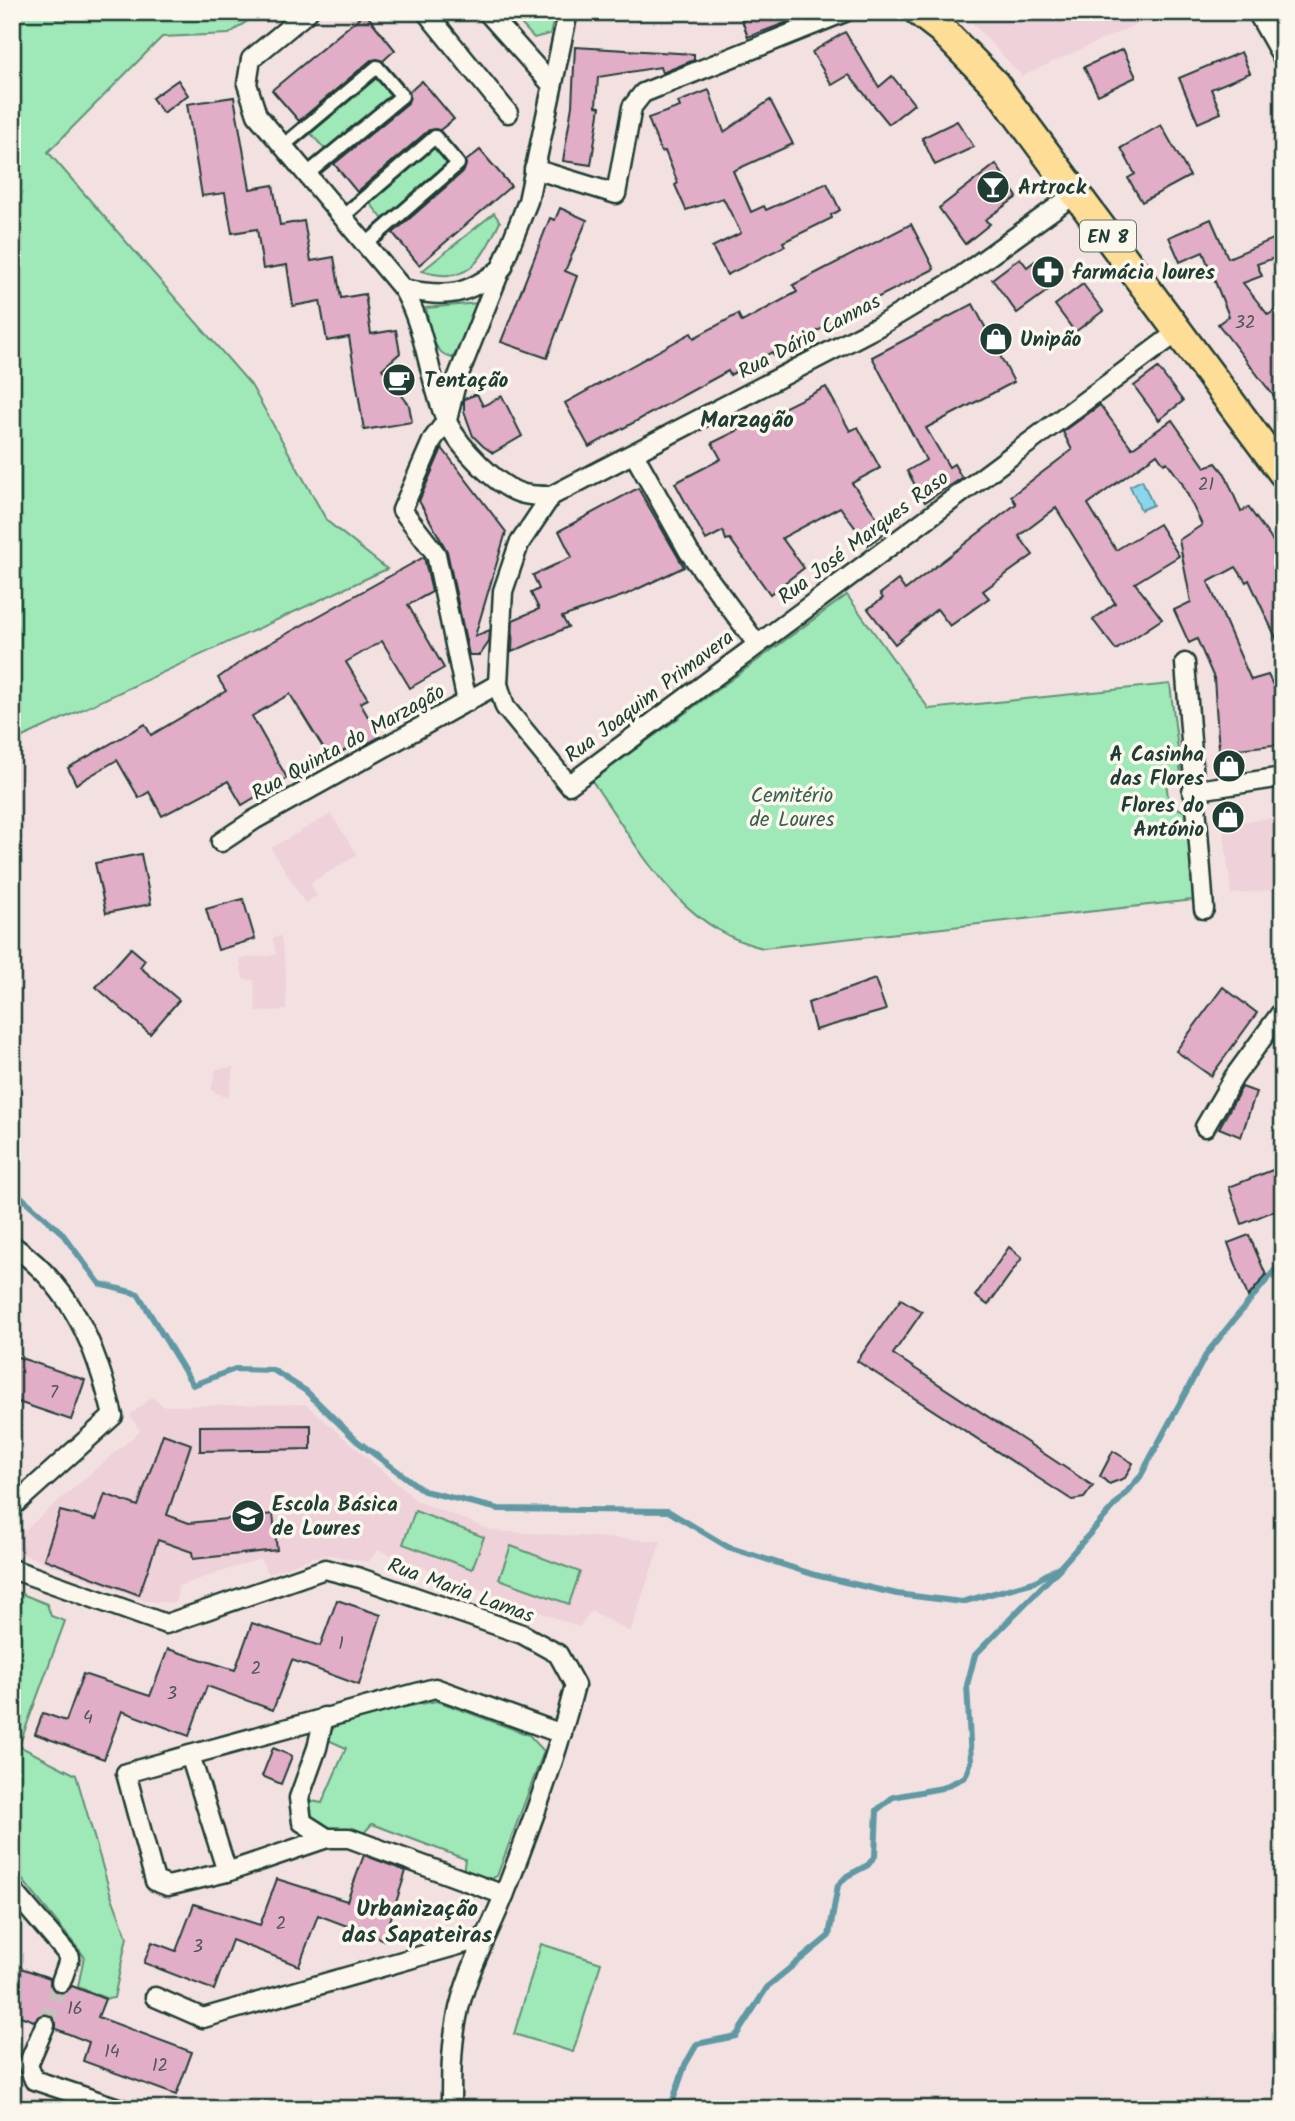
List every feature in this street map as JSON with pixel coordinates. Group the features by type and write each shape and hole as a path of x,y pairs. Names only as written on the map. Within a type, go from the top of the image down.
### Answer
{"main road":[{"name":"EN 8","path":"919,12 941,29 994,83 1283,473"}],"street":[{"path":"307,12 251,59 247,84 257,116 403,289 418,314 446,420 460,443 488,472 523,494 551,496"},
{"path":"426,12 508,113"},
{"path":"487,12 552,85"},
{"path":"467,702 436,554 402,510 433,439 446,420 457,379 528,201 568,12"},
{"path":"534,169 616,194 632,107 643,93 845,12"},
{"path":"1257,12 1283,58"},
{"path":"283,146 377,67 402,96 306,175"},
{"path":"341,218 435,137 443,145 458,164 364,246"},
{"name":"Rua Dário Cannas","path":"569,785 505,707 498,684 503,591 519,544 551,496 879,326 957,279 1075,194"},
{"path":"403,289 457,295 479,286 503,267"},
{"name":"Rua José Marques Raso","path":"757,644 1179,331"},
{"path":"634,454 689,552 757,644"},
{"name":"Rua Joaquim Primavera","path":"569,785 757,644"},
{"path":"1185,663 1192,791 1204,909"},
{"name":"Rua Quinta do Marzagão","path":"221,842 254,820 498,684"},
{"path":"1192,791 1283,777"},
{"path":"1205,1127 1234,1077 1283,1010"},
{"path":"12,1245 32,1258 73,1306 100,1363 113,1416 12,1507"},
{"name":"Rua Maria Lamas","path":"12,1569 166,1624 325,1569 360,1578 522,1634 558,1654 575,1685 562,1734 504,1895 483,1938 457,2016 451,2109"},
{"path":"504,1895 349,1838 327,1838 227,1872 168,1886 155,1881 126,1773 435,1688 562,1734"},
{"path":"324,1717 317,1748 299,1798 302,1822 327,1838"},
{"path":"190,1755 227,1872"},
{"path":"12,1889 70,1957 61,1982"},
{"path":"155,1997 203,2018 483,1938"},
{"path":"45,2025 28,2065 34,2080 121,2109"}],"shaded area":[{"path":"962,12 1163,12 1022,76"},
{"path":"331,814 357,855 310,883 317,896 305,903 271,848"},
{"path":"1274,818 1283,889 1231,894 1223,824"},
{"path":"281,936 286,973 286,1010 256,1012 254,980 243,979 240,959 276,955 273,938"},
{"path":"234,1067 228,1098 211,1090 216,1069"},
{"name":"Escola Básica de Loures","path":"152,1397 163,1406 305,1404 417,1501 494,1531 661,1541 630,1632 591,1611 579,1627 378,1550 368,1562 330,1555 314,1557 269,1574 260,1559 178,1586 176,1603 145,1601 20,1553 15,1546 18,1536 140,1431 130,1415"}],"green space":[{"path":"12,12 260,12 229,34 162,37 48,152 251,385 327,521 387,569 12,742"},
{"path":"510,12 556,12 550,34 534,38"},
{"path":"376,70 398,95 329,154 307,129"},
{"path":"435,141 455,165 386,223 366,198"},
{"path":"494,213 500,222 472,267 452,275 422,271"},
{"path":"479,303 457,351 452,358 445,355 436,345 430,331 426,308"},
{"name":"Cemitério de Loures","path":"847,595 929,709 1170,684 1181,774 1166,782 1169,804 1192,815 1193,900 763,948 733,938 707,923 684,904 644,857 592,781"},
{"path":"415,1511 484,1537 472,1569 403,1544"},
{"path":"511,1546 580,1572 569,1604 499,1579"},
{"path":"12,1590 47,1604 51,1616 65,1621 19,1746 76,1775 110,1892 127,1937 114,1998 108,1999 78,1987 84,1956 12,1867"},
{"path":"437,1701 529,1735 544,1751 497,1876 489,1880 463,1874 465,1859 372,1824 361,1836 333,1830 318,1823 308,1810 306,1800 322,1803 346,1748 326,1739 340,1719"},
{"path":"541,1944 601,1963 573,2052 514,2034"}],"water":[{"path":"1142,480 1153,505 1141,510 1130,486"}],"building":[{"path":"739,12 809,12 809,14 748,37"},
{"path":"365,13 395,50 383,61 371,60 299,121 272,90"},
{"path":"845,32 879,87 892,76 914,104 889,124 849,75 832,85 812,52"},
{"path":"575,47 694,54 694,60 662,73 660,67 598,77 596,106 600,107 591,165 563,161 572,106"},
{"path":"1123,49 1136,77 1098,95 1084,67"},
{"path":"1241,52 1250,73 1211,89 1221,113 1198,123 1179,78"},
{"path":"178,80 188,95 163,113 152,98"},
{"path":"422,81 454,119 440,130 429,130 357,192 334,164 408,103 409,92"},
{"path":"709,90 724,132 770,100 793,144 733,171 751,212 764,206 766,210 827,183 840,210 831,215 832,218 783,242 785,246 727,275 712,247 741,233 723,198 686,210 665,151 661,152 648,118 680,107 678,102"},
{"path":"234,97 250,189 273,185 280,225 304,221 311,261 334,257 341,298 365,294 371,334 396,330 400,353 382,369 409,405 412,422 364,430 349,337 327,341 320,301 293,306 287,265 263,269 257,229 232,233 225,193 202,196 187,104"},
{"path":"957,121 974,147 935,165 922,138"},
{"path":"1161,125 1190,176 1142,202 1128,178 1135,174 1121,148"},
{"path":"480,150 511,186 419,265 393,233 464,171 466,161"},
{"path":"996,164 1017,197 985,220 990,224 965,244 939,208"},
{"path":"560,208 587,220 565,271 577,276 547,358 501,342 550,218 555,220"},
{"path":"1211,219 1228,258 1283,235 1283,255 1257,264 1262,276 1243,283 1268,315 1283,305 1283,408 1218,324 1229,316 1203,252 1180,262 1169,237"},
{"path":"911,224 934,269 847,313 775,357 772,352 730,375 728,371 589,447 565,403 691,333 694,338 738,314 742,322 797,292 793,285"},
{"path":"1020,258 1027,267 1035,261 1054,286 1017,313 992,279"},
{"path":"1083,284 1103,311 1075,332 1055,305"},
{"path":"973,304 1014,382 926,428 949,467 954,464 962,478 925,502 907,471 926,460 872,357"},
{"path":"1158,368 1183,401 1159,420 1134,386"},
{"path":"826,387 850,431 858,427 880,468 852,483 887,531 868,545 840,507 782,538 804,568 770,594 730,539 726,540 723,531 706,540 675,483 721,459 712,443"},
{"path":"477,394 483,406 502,396 522,436 493,453 483,446 473,436 464,411 464,399"},
{"path":"1100,405 1132,448 1172,420 1205,467 1216,463 1225,474 1241,512 1248,507 1283,555 1283,653 1249,580 1246,582 1236,567 1208,582 1251,680 1268,675 1283,705 1283,744 1219,751 1214,678 1197,639 1189,643 1174,610 1191,602 1179,540 1202,525 1182,483 1167,462 1164,464 1157,454 1088,504 1116,550 1159,524 1179,556 1135,583 1162,619 1116,650 1093,620 1115,603 1056,508 1019,536 1033,555 983,591 989,598 950,626 937,609 895,644 868,609 883,598 880,594 898,580 905,590 1016,504 1011,496 1072,450 1063,432"},
{"path":"442,448 506,532 475,636 490,630 489,642 480,655 469,655 447,551 419,501"},
{"path":"638,488 684,567 625,595 562,617 568,627 512,652 513,620 539,609 531,593 539,589 533,575 572,557 559,531"},
{"path":"424,557 432,592 408,605 444,668 410,688 382,641 346,662 368,699 360,703 380,737 365,745 362,740 330,759 290,694 252,716 287,778 242,805 228,781 162,816 149,792 139,798 117,760 76,784 68,768 145,724 151,735 226,691 218,678 256,651"},
{"path":"141,854 151,904 106,913 95,863"},
{"path":"243,899 255,939 218,950 206,909"},
{"path":"131,948 145,960 140,967 179,1000 150,1034 96,987"},
{"path":"875,979 886,1010 815,1030 808,1003"},
{"path":"1223,987 1257,1013 1211,1076 1176,1051"},
{"path":"1242,1087 1256,1092 1241,1137 1219,1128"},
{"path":"1283,1166 1283,1207 1242,1224 1229,1187"},
{"path":"1249,1235 1266,1275 1248,1297 1228,1243"},
{"path":"1009,1247 1022,1258 988,1305 975,1296"},
{"path":"901,1299 922,1312 893,1354 1093,1486 1084,1498 1072,1500 857,1361"},
{"path":"12,1355 85,1380 71,1420 12,1400"},
{"path":"311,1425 311,1449 200,1451 200,1426"},
{"path":"163,1434 191,1444 167,1515 189,1523 273,1514 277,1550 193,1559 192,1552 158,1540 139,1595 44,1559 60,1511 96,1520 105,1494 138,1506"},
{"path":"1113,1451 1133,1463 1125,1478 1109,1484 1100,1476"},
{"path":"337,1600 381,1615 359,1685 292,1660 273,1710 207,1686 189,1736 122,1711 104,1759 35,1734 43,1713 66,1721 83,1674 150,1696 168,1649 235,1670 252,1623 320,1646"},
{"path":"273,1748 292,1756 281,1784 262,1776"},
{"path":"364,1855 406,1871 384,1940 318,1915 299,1966 232,1940 214,1990 144,1963 152,1942 176,1951 194,1904 260,1925 277,1879 347,1901"},
{"path":"12,1965 50,1978 50,1985 57,1992 64,1993 72,1986 105,1999 98,2017 192,2052 176,2095 83,2061 89,2042 56,2029 56,2023 50,2015 39,2016 34,2021 12,2013"}],"waterway":[{"path":"12,1189 61,1232 100,1284 138,1294 193,1385 235,1369 273,1370 306,1391 357,1441 424,1491 499,1509 668,1511 728,1547 815,1575 897,1594 962,1602 1034,1582 1062,1565 1140,1477 1207,1353 1283,1260"},
{"path":"670,2109 685,2065 697,2044 736,2036 768,1986 829,1936 838,1885 847,1876 868,1865 875,1856 877,1810 893,1797 942,1788 965,1777 971,1762 967,1685 975,1655 1060,1568"}],"tunnel":[{"path":"45,2025 61,1982"}],"place":[{"name":"Artrock","path":"993,187"},
{"name":"farmácia loures","path":"1048,272"},
{"name":"Unipão","path":"996,339"},
{"name":"Tentação","path":"399,380"},
{"name":"A Casinha das Flores","path":"1229,766"},
{"name":"Flores do António","path":"1228,817"},
{"name":"Escola Básica de Loures","path":"248,1516"}],"district":[{"name":"Marzagão","path":"747,419"},
{"name":"Urbanização das Sapateiras","path":"417,1921"}]}
